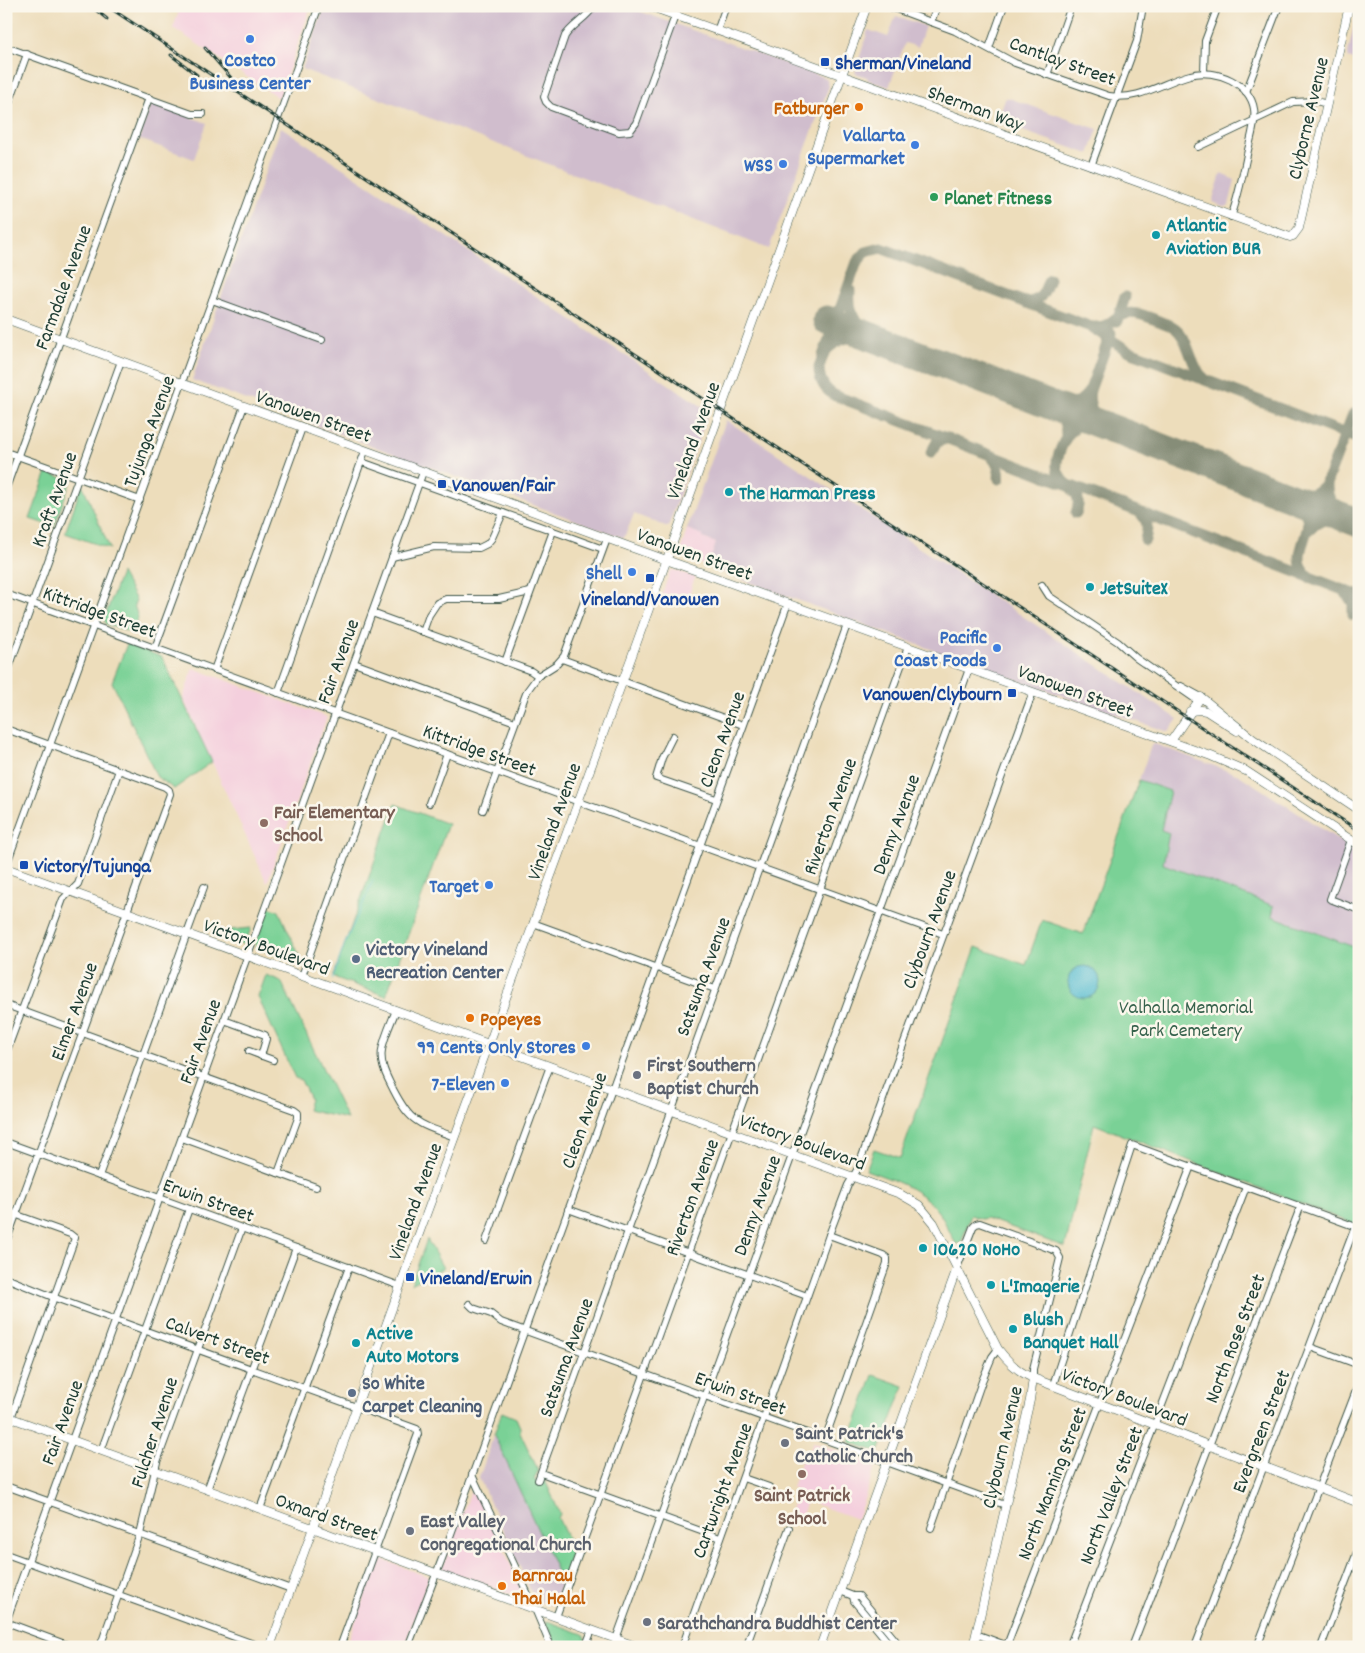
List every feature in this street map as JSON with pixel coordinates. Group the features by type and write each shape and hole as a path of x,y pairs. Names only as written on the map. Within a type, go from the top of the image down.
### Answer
{"main road":[{"name":"Sherman Way","path":"649,6 1281,235 1293,236"},
{"name":"Vineland Avenue","path":"270,1647 867,6"},
{"name":"Clyborne Avenue","path":"1293,236 1299,228 1350,6"},
{"name":"Vanowen Street","path":"6,319 607,539 1211,756 1246,771 1359,845"},
{"path":"1170,741 1199,699"},
{"path":"1199,699 1237,731"},
{"path":"1199,699 1253,739 1359,810"},
{"path":"1190,711 1206,711 1248,738 1253,739"},
{"name":"Victory Boulevard","path":"6,867 900,1194 919,1205 934,1223 998,1349 1011,1365 1020,1372 1359,1502"},
{"path":"820,1647 957,1268"},
{"path":"950,1288 967,1288"},
{"name":"Clybourn Avenue","path":"973,1647 1030,1400 1033,1378"},
{"name":"Oxnard Street","path":"9,1417 638,1647"}],"street":[{"name":"Tujunga Avenue","path":"6,867 319,6"},
{"path":"594,6 591,11 570,29 566,36 545,92 546,102 551,107 619,132 630,131 636,123 675,16"},
{"path":"717,31 726,6"},
{"name":"Cantlay Street","path":"888,6 955,31 1015,63 1117,98 1142,94 1191,74 1204,73"},
{"path":"931,22 937,6"},
{"path":"989,48 1004,6"},
{"path":"1047,75 1072,6"},
{"path":"1091,166 1137,41 1143,6"},
{"path":"1218,6 1205,40 1204,73 1216,74 1227,78 1242,87 1251,98 1255,120 1241,184 1231,217"},
{"path":"1246,92 1278,6"},
{"path":"6,46 192,114 203,114"},
{"path":"6,112 27,54"},
{"name":"Farmdale Avenue","path":"6,488 149,98"},
{"path":"1198,147 1293,102 1316,101 1327,104"},
{"path":"212,300 322,340"},
{"name":"Kraft Avenue","path":"6,676 121,361"},
{"path":"155,648 244,406"},
{"path":"214,670 302,428"},
{"path":"278,693 365,451"},
{"path":"6,452 140,500"},
{"name":"Vanowen Street","path":"362,462 603,549"},
{"name":"Fair Avenue","path":"6,1622 423,472"},
{"path":"392,557 434,547 479,548 487,544 492,538 502,513"},
{"path":"505,662 553,531"},
{"path":"483,810 527,691 538,676 562,659 607,539"},
{"path":"1042,585 1049,596 1118,642 1136,658 1199,699"},
{"path":"423,632 429,615 437,603 446,599 499,598 530,592"},
{"name":"Kittridge Street","path":"6,594 943,934"},
{"name":"Cleon Avenue","path":"408,1647 788,604"},
{"path":"372,613 538,676"},
{"name":"Satsuma Avenue","path":"599,1495 539,1476 847,625"},
{"name":"Riverton Avenue","path":"556,1617 908,647"},
{"path":"562,659 743,725"},
{"path":"354,664 515,722"},
{"name":"Denny Avenue","path":"616,1639 969,669"},
{"name":"Clybourn Avenue","path":"853,1176 858,1170 1033,692"},
{"path":"6,729 119,770 78,884 63,898 6,1053"},
{"path":"302,976 389,733"},
{"path":"673,736 662,758 656,778 716,800"},
{"path":"428,803 446,754"},
{"name":"Elmer Avenue","path":"6,1242 170,794 169,790 165,787 119,770"},
{"path":"1351,840 1330,899 1359,910"},
{"path":"99,1176 204,887"},
{"path":"533,923 715,989"},
{"path":"6,1006 294,1110 298,1113 298,1118 278,1173"},
{"path":"396,1010 382,1052 384,1070 403,1109 411,1118 430,1128 455,1137"},
{"path":"224,1020 265,1035 266,1039 261,1056"},
{"path":"249,1051 273,1060"},
{"path":"486,1241 550,1066"},
{"path":"182,1138 316,1187"},
{"name":"Erwin Street","path":"6,1142 400,1286"},
{"path":"1053,1386 1132,1145 1357,1228"},
{"name":"North Manning Street","path":"1009,1646 1099,1403 1191,1166"},
{"name":"Cartwright Avenue","path":"682,1647 806,1296 848,1184 853,1176"},
{"name":"North Valley Street","path":"1069,1647 1246,1187"},
{"name":"North Rose Street","path":"1132,1647 1300,1208"},
{"path":"101,1451 189,1209"},
{"path":"568,1210 806,1296"},
{"path":"6,1211 70,1234 75,1238 9,1417"},
{"name":"Clybourn Avenue","path":"957,1268 972,1227 980,1223 1056,1251 1059,1254 1058,1267 1033,1369 1033,1378"},
{"name":"Fulcher Avenue","path":"100,1647 140,1534 155,1471 242,1228"},
{"name":"Evergreen Street","path":"1195,1647 1357,1228"},
{"path":"825,1439 887,1263 884,1255 829,1235"},
{"path":"208,1490 296,1248"},
{"path":"260,1509 349,1267"},
{"name":"Calvert Street","path":"6,1278 418,1431 375,1551"},
{"name":"Erwin Street","path":"469,1304 473,1308 491,1314 501,1322 1005,1505"},
{"path":"1310,1346 1359,1365"},
{"path":"931,1528 982,1380 992,1357 998,1349"},
{"path":"1257,1647 1359,1383"},
{"path":"472,1475 535,1609 550,1647"},
{"path":"743,1478 769,1488"},
{"path":"6,1486 291,1589"},
{"path":"599,1495 720,1538"},
{"path":"746,1647 789,1528"},
{"path":"1321,1647 1359,1547"},
{"path":"340,1647 375,1551"},
{"path":"6,1554 262,1647"},
{"path":"840,1591 853,1596 859,1596 901,1647"},
{"path":"853,1596 854,1601 892,1647"},
{"path":"6,1622 73,1647"},
{"path":"591,1647 588,1640 592,1630"},
{"path":"976,1634 1009,1646"}],"shaded area":[{"path":"181,6 311,6 279,98 173,28"},
{"path":"325,6 625,6 826,78 829,86 769,249 302,69"},
{"path":"1359,6 1359,61 1347,58"},
{"path":"896,16 925,26 918,47 905,43 889,87 868,80 867,77 855,73 868,30 888,37"},
{"path":"1006,97 1098,129 1089,154 997,122"},
{"path":"151,103 207,123 194,159 139,139"},
{"path":"281,127 709,411 668,527 634,514 624,538 192,380"},
{"path":"1221,174 1235,180 1229,205 1226,207 1212,202"},
{"path":"726,420 1178,719 1168,732 979,667 708,567 716,543 703,538 703,535 687,529"},
{"path":"687,529 704,535 703,538 716,543 708,567 679,556"},
{"path":"674,570 695,577 689,595 685,594 681,604 661,597 670,571"},
{"name":"Fair Elementary School","path":"193,668 327,717 267,883 183,698"},
{"path":"1152,743 1239,775 1359,853 1359,949 1272,916 1273,906 1163,864 1169,833 1161,830 1170,791 1139,780"},
{"path":"494,1435 562,1582 554,1603 551,1605 535,1600 479,1478"},
{"path":"813,1442 873,1464 875,1468 857,1519 807,1501 799,1523 787,1518 797,1490 792,1487 805,1452 809,1454"},
{"path":"471,1491 477,1492 527,1600 442,1569"},
{"path":"378,1558 429,1577 404,1647 346,1647"}],"green space":[{"path":"47,472 70,481 54,527 30,519"},
{"path":"83,486 110,549 65,533 81,487"},
{"path":"121,573 136,600 134,605 138,617 132,633 106,624 104,619"},
{"path":"127,644 162,657 212,762 174,789 157,777 112,682"},
{"name":"Valhalla Memorial Park Cemetery","path":"1139,780 1170,791 1161,830 1169,833 1163,864 1274,906 1272,916 1359,949 1359,1226 1094,1124 1065,1247 986,1218 981,1219 971,1215 961,1243 956,1244 941,1217 932,1204 924,1197 906,1186 866,1170 874,1149 900,1158 976,947 1026,965 1042,920 1083,934"},
{"path":"395,804 448,824 386,996 333,977"},
{"path":"269,907 279,911 301,959 298,963 257,948 255,943"},
{"path":"251,928 246,942 242,944 230,939 232,935 230,930"},
{"path":"266,975 281,981 347,1119 307,1110 310,1099 301,1080 295,1078 258,997"},
{"path":"427,1239 443,1268 411,1284"},
{"path":"873,1375 904,1386 879,1452 849,1442"},
{"path":"502,1412 516,1418 520,1432 538,1470 534,1480 540,1483 545,1480 560,1514 558,1518 573,1550 562,1582 494,1435"},
{"path":"547,1621 583,1634 589,1647 557,1647 546,1624"}],"water":[{"path":"1084,966 1096,970 1100,982 1096,994 1084,998 1072,994 1068,982 1072,970"}],"waterway":[{"path":"333,979 344,945 373,880"}],"taxiway":[{"path":"1359,439 1127,350 1091,327 881,248 866,252 857,262 819,367 823,384 828,391 836,396 1359,596"},
{"path":"1026,302 1039,298 1044,292 1049,279"},
{"path":"850,290 852,314 859,324 877,339"},
{"path":"1117,321 1125,297"},
{"path":"1093,327 1104,326 1120,315 1130,313 1142,315 1172,326 1183,337 1195,366 1205,379"},
{"path":"1050,405 1072,405 1086,395 1090,390 1111,333"},
{"path":"824,353 829,347 841,340 854,337 876,338"},
{"path":"1090,390 1089,401 1092,410 1105,425"},
{"path":"1037,400 1048,405 1058,413 1064,422 1066,435"},
{"path":"1287,496 1299,497 1310,495 1323,486 1327,481 1353,414"},
{"path":"1076,513 1078,498 1059,474 1057,459 1065,440 1073,429 1083,424 1106,426"},
{"path":"931,453 937,442 948,438"},
{"path":"990,455 998,466 999,479"},
{"path":"1327,481 1328,494 1333,505 1352,520"},
{"path":"1289,496 1302,507 1307,517 1307,527 1300,556 1302,566 1309,577"},
{"path":"1139,512 1145,518 1147,525 1145,540"},
{"path":"1308,530 1326,519 1348,519"},
{"path":"1344,590 1353,603 1353,615"}],"runway":[{"path":"827,320 1359,523"}],"railway":[{"path":"91,6 107,19"},
{"path":"107,6 1359,831"},
{"path":"205,48 239,87"},
{"path":"171,55 197,75"}],"place":[{"name":"Costco Business Center","path":"250,39"},
{"name":"Sherman/Vineland","path":"825,62"},
{"name":"Fatburger","path":"859,107"},
{"name":"Vallarta Supermarket","path":"915,145"},
{"name":"WSS","path":"783,164"},
{"name":"Planet Fitness","path":"934,197"},
{"name":"Atlantic Aviation BUR","path":"1156,235"},
{"name":"Vanowen/Fair","path":"442,484"},
{"name":"The Harman Press","path":"729,492"},
{"name":"Shell","path":"632,572"},
{"name":"Vineland/Vanowen","path":"650,578"},
{"name":"JetSuiteX","path":"1090,587"},
{"name":"Pacific Coast Foods","path":"997,648"},
{"name":"Vanowen/Clybourn","path":"1012,693"},
{"name":"Fair Elementary School","path":"264,823"},
{"name":"Victory/Tujunga","path":"24,865"},
{"name":"Target","path":"489,885"},
{"name":"Victory Vineland Recreation Center","path":"356,959"},
{"name":"Popeyes","path":"470,1018"},
{"name":"99 Cents Only Stores","path":"586,1046"},
{"name":"First Southern Baptist Church","path":"637,1075"},
{"name":"7-Eleven","path":"505,1083"},
{"name":"10620 NoHo","path":"923,1248"},
{"name":"Vineland/Erwin","path":"410,1277"},
{"name":"L'Imagerie","path":"991,1285"},
{"name":"Blush Banquet Hall","path":"1013,1329"},
{"name":"Active Auto Motors","path":"356,1343"},
{"name":"So White Carpet Cleaning","path":"352,1393"},
{"name":"Saint Patrick's Catholic Church","path":"785,1443"},
{"name":"Saint Patrick School","path":"802,1474"},
{"name":"East Valley Congregational Church","path":"410,1531"},
{"name":"Barnrau Thai Halal","path":"502,1586"},
{"name":"Sarathchandra Buddhist Center","path":"647,1622"}]}
